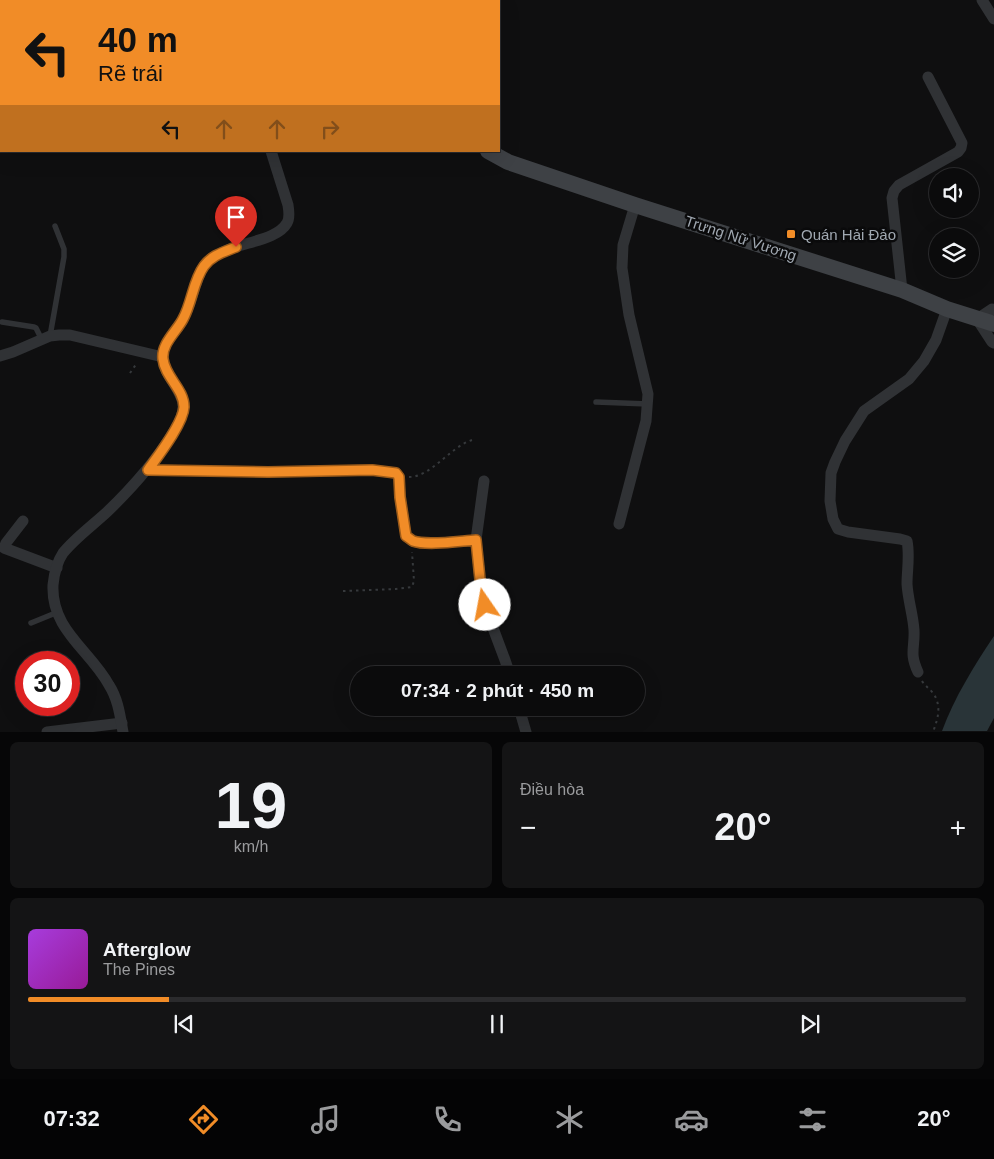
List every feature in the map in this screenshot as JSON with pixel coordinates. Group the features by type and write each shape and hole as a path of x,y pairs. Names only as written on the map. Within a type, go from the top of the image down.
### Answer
{"main road":[{"name":"Trưng Nữ Vương","path":"490,152 508,162 635,205 902,290 947,309 994,324"}],"street":[{"path":"982,0 994,18"},
{"path":"902,290 892,198 894,191 899,185 958,152 962,143 928,77"},
{"path":"47,732 123,727 118,703 109,684 61,622 54,601 53,586 57,568 62,555 148,470 182,417 184,407 181,396 165,368 163,357 167,344 190,305 203,267 211,258 219,253 270,235 280,230 286,223 289,213 288,205 271,152"},
{"path":"619,524 646,421 648,404 648,394 629,315 622,268 623,245 635,205"},
{"path":"918,672 912,655 914,627 907,583 909,548 907,541 838,529 833,519 830,501 831,473 845,441 864,411 909,379 924,361 936,340 947,309"},
{"path":"994,310 992,309 977,319 994,343"},
{"path":"0,356 46,338 70,335 163,357"},
{"path":"148,470 268,472 372,470 396,473 399,477 406,536 416,542 430,543 476,540"},
{"path":"484,481 476,540 481,589 490,620 508,666"},
{"path":"23,521 4,548 57,568"},
{"path":"521,716 526,732"}],"lane":[{"path":"46,338 64,256 64,248 55,226"},
{"path":"2,322 34,327 46,338"},
{"path":"596,402 648,404"},
{"path":"31,624 58,612"}],"path":[{"path":"399,477 416,477 424,473 463,443 472,440"},
{"path":"342,591 412,587 414,581 411,540"},
{"path":"918,672 924,686 932,692 939,705 939,717 933,732"}],"shaded area":[{"path":"994,636 994,718 987,731 942,731 952,706 965,682"}],"place":[{"name":"Quán Hải Đảo","path":"791,234"}],"route":[{"path":"236,247 219,253 211,258 203,267 190,305 167,344 163,357 165,368 181,396 184,407 182,417 148,470 268,472 372,470 396,473 399,477 406,536 416,542 430,543 476,540 481,589 485,605"}]}
